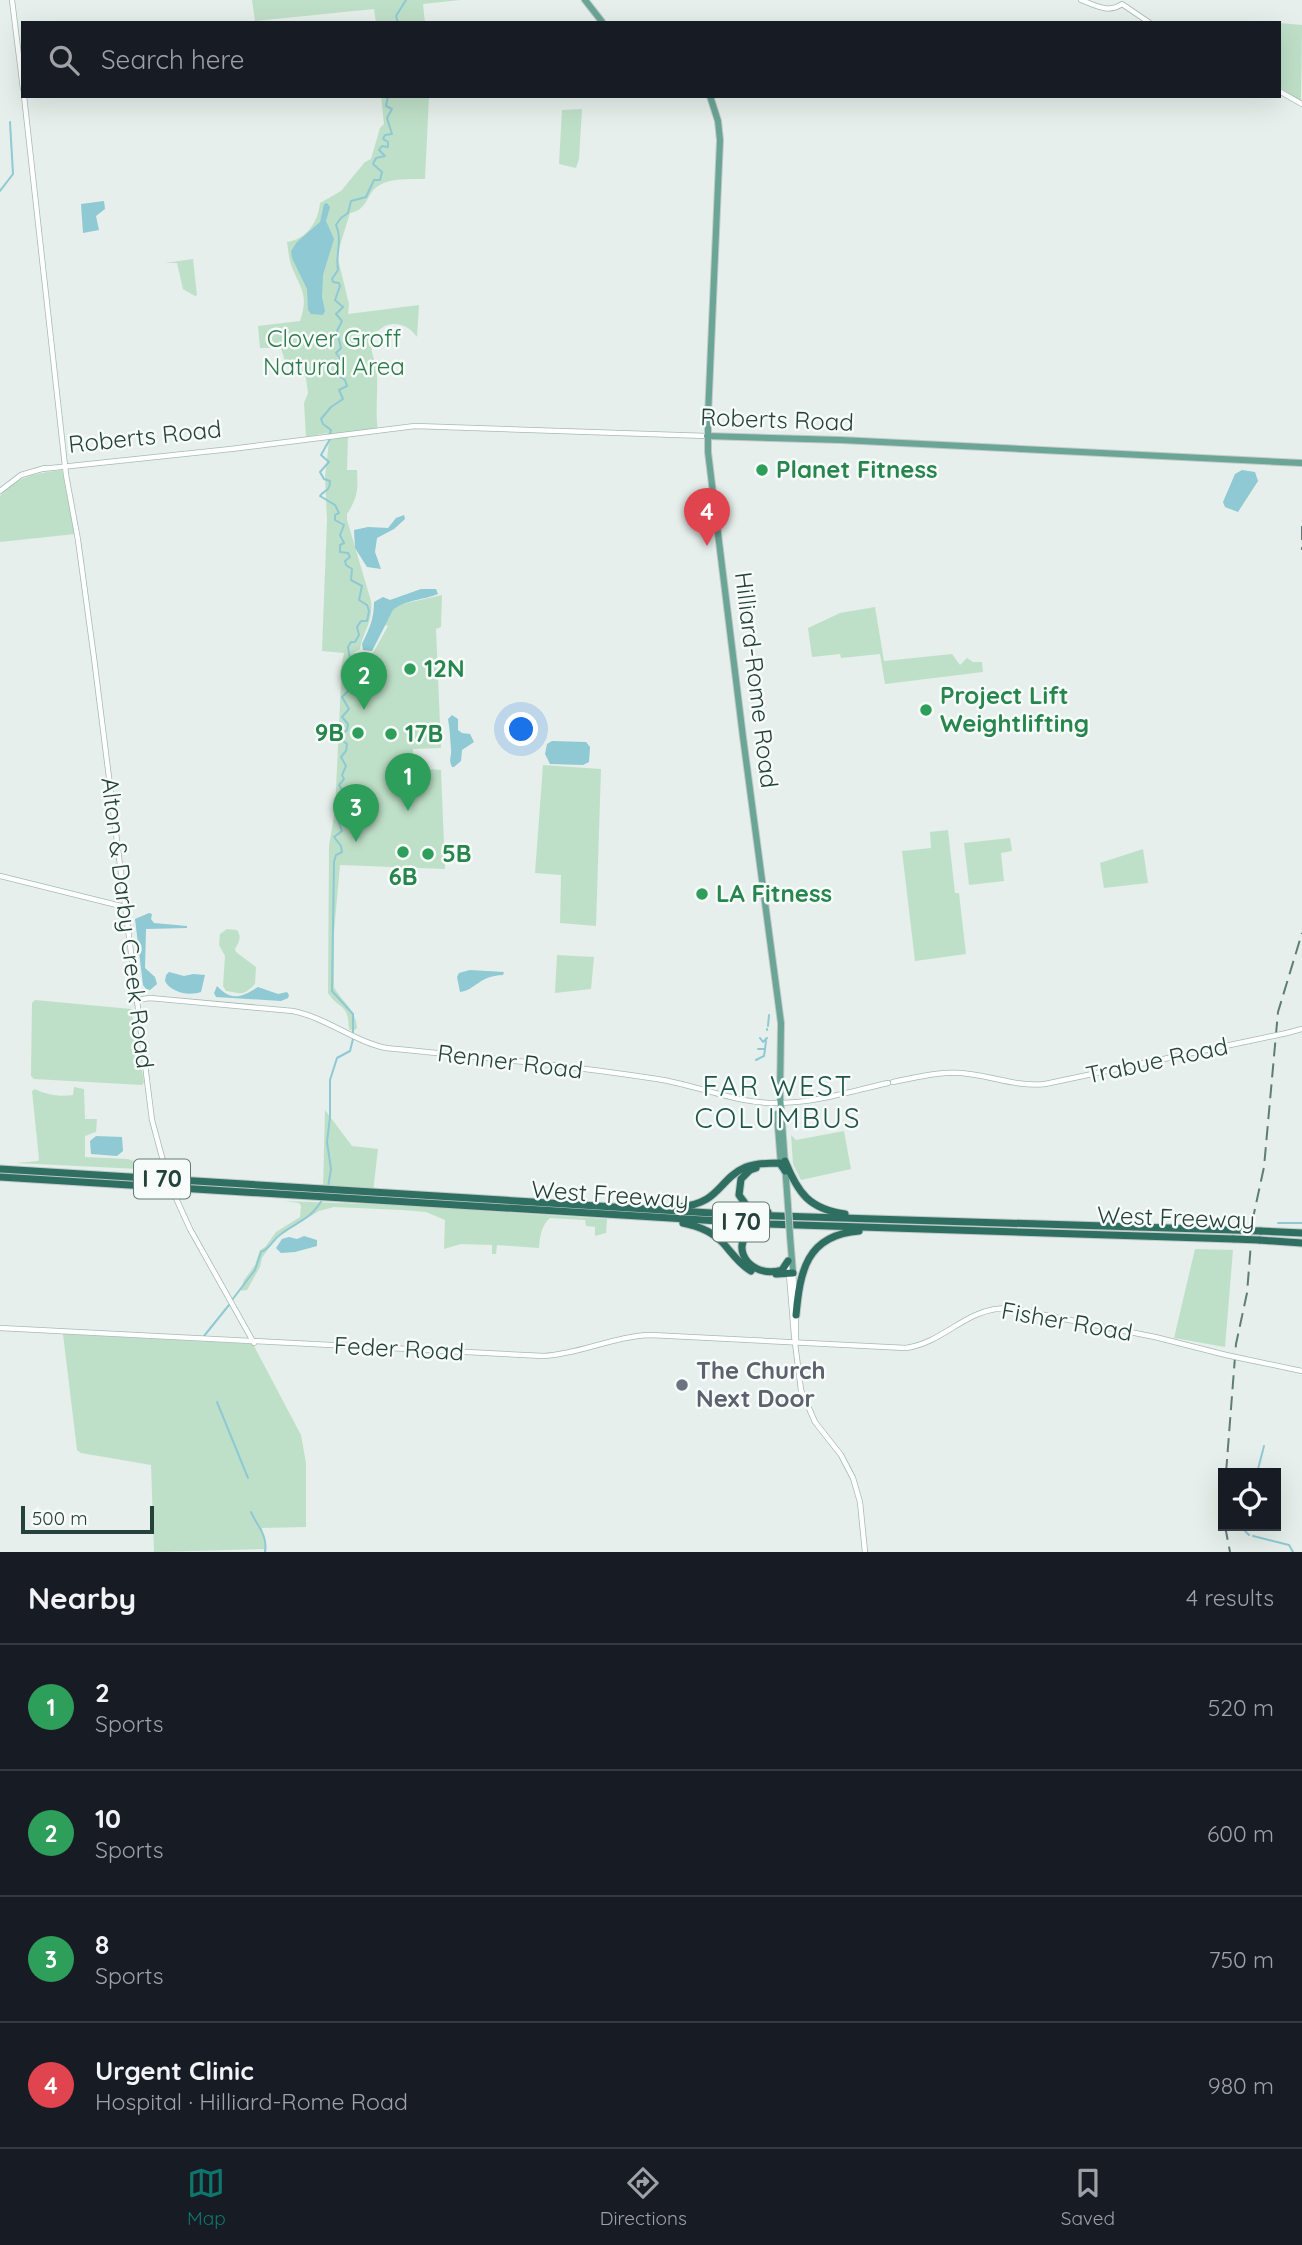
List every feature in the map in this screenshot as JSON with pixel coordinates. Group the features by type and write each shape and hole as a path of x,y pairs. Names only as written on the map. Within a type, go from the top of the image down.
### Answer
{"highway":[{"path":"783,1162 783,1172 771,1167 750,1170 739,1183 740,1198 751,1208 804,1217"},
{"path":"627,1212 691,1206 713,1196 748,1166 783,1162"},
{"path":"783,1162 803,1196 832,1212 872,1217 1107,1226"},
{"name":"West Freeway","path":"0,1169 855,1227 1234,1235 1302,1242"},
{"name":"West Freeway","path":"0,1177 325,1193"},
{"path":"627,1212 695,1225 716,1236 741,1264 752,1271 764,1275 791,1273"},
{"name":"West Freeway","path":"627,1212 1107,1226 1234,1235"},
{"path":"788,1261 779,1271 758,1270 744,1258 743,1240 750,1231 764,1227 855,1227"},
{"path":"796,1315 803,1270 811,1255 827,1241 855,1231 934,1230"},
{"name":"West Freeway","path":"1259,1236 1302,1233"}],"main road":[{"path":"12,0 21,73"},
{"path":"585,0 601,21"},
{"path":"1081,0 1108,9 1122,4 1147,21"},
{"path":"1281,92 1301,103"},
{"name":"Alton & Darby Creek Road","path":"24,98 66,466 94,658 153,1131 175,1196 254,1343"},
{"name":"Hilliard-Rome Road","path":"711,98 720,139 708,436 741,720 781,1023 781,1059 777,1072 783,1162"},
{"name":"Roberts Road","path":"66,466 253,447 420,426 837,440 1302,463"},
{"name":"Roberts Road","path":"0,491 21,475 43,469 253,447"},
{"path":"180,455 190,452"},
{"path":"125,461 134,458"},
{"path":"0,876 125,907"},
{"name":"Renner Road","path":"136,1000 285,1009 307,1014 361,1041 386,1048 658,1079 733,1098 736,1105 742,1100 778,1103"},
{"name":"Trabue Road","path":"778,1103 816,1099 947,1072 1032,1085 1051,1084 1302,1029"},
{"path":"783,1172 800,1385 805,1404 815,1422 841,1455 855,1483 865,1552"},
{"path":"788,1236 796,1342"},
{"name":"Fisher Road","path":"796,1342 909,1348 934,1340 976,1313 1006,1308 1150,1336 1302,1371"},
{"name":"Feder Road","path":"0,1328 545,1356 566,1354 646,1335 796,1342"}],"green space":[{"path":"252,0 461,0 423,4 425,21 376,21 374,9 255,21"},
{"path":"1281,23 1302,25 1301,101 1281,88"},
{"name":"Clover Groff Natural Area","path":"381,98 429,98 425,179 394,180 374,189 360,209 350,213 337,255 349,304 348,314 419,305 417,337 407,328 394,324 384,326 374,335 371,346 377,376 378,431 348,435 347,470 357,470 357,483 347,520 371,601 369,621 360,649 353,653 373,653 388,626 385,625 398,605 442,595 441,627 436,629 441,748 413,749 412,768 441,770 445,869 340,865 334,932 334,987 354,1016 357,1028 353,1031 349,1029 345,1010 328,993 329,846 335,810 340,673 344,653 322,651 327,519 325,477 329,441 332,437 328,437 327,433 306,437 306,378 285,361 281,348 260,348 258,326 300,321 304,298 291,265 287,242 306,233 317,217 320,203 341,191 365,162 371,159 380,128 384,124"},
{"path":"582,109 576,168 559,164 562,110"},
{"path":"193,259 195,296 183,289 177,263 165,263"},
{"path":"62,470 75,534 0,542 0,496 6,489 36,474"},
{"path":"875,607 884,661 952,654 960,665 967,658 973,662 982,662 983,672 885,684 880,654 841,658 840,654 812,657 808,628 840,613"},
{"path":"543,765 601,769 596,926 560,923 561,875 535,873"},
{"path":"948,830 955,893 959,893 966,954 915,961 902,851 931,848 930,832"},
{"path":"1010,838 1012,851 1001,853 1004,881 969,885 964,843"},
{"path":"1143,849 1148,883 1104,888 1100,863"},
{"path":"227,929 237,930 240,937 236,952 256,967 255,984 244,992 226,991 223,986 225,956 219,945 220,934"},
{"path":"557,955 594,957 591,989 555,993"},
{"path":"35,1000 131,1009 144,1082 142,1085 34,1079 31,1076 32,1003"},
{"path":"74,1087 84,1089 85,1119 97,1119 96,1132 85,1136 85,1157 128,1159 158,1170 16,1163 39,1159 32,1091 35,1089 68,1096 73,1095"},
{"path":"325,1110 352,1146 378,1149 373,1192 323,1189"},
{"path":"844,1131 851,1169 801,1180 793,1164 791,1135 796,1140"},
{"path":"284,1201 394,1205 607,1219 606,1233 595,1236 595,1227 586,1226 585,1220 550,1218 543,1228 539,1248 497,1245 496,1254 492,1254 492,1245 461,1244 444,1249 445,1220 426,1212 334,1207 319,1211 277,1236 262,1258 247,1290 241,1291 260,1250 276,1232 300,1217 299,1203"},
{"path":"1195,1249 1233,1250 1225,1347 1174,1338"},
{"path":"63,1334 253,1344 301,1435 306,1463 306,1527 262,1528 266,1549 154,1552 151,1465 81,1453 77,1450"}],"water":[{"path":"104,201 105,209 96,216 99,230 83,233 81,204"},
{"path":"327,203 330,207 326,221 334,239 323,275 322,297 325,311 323,315 311,314 308,310 307,289 291,251 297,242 320,222 324,204"},
{"path":"1242,470 1255,472 1258,481 1238,512 1225,507 1223,502 1235,474"},
{"path":"404,515 405,519 394,529 377,538 375,552 381,569 367,567 355,548 354,530 368,527 388,528 396,518"},
{"path":"421,589 436,589 438,594 403,604 393,610 372,651 363,650 362,644 372,619 374,602 383,597 390,600"},
{"path":"452,715 458,719 458,730 470,734 474,742 462,750 461,761 454,767 450,762 448,719"},
{"path":"552,741 586,742 590,747 589,762 583,765 550,764 545,754 547,744"},
{"path":"152,914 154,923 187,926 146,929 145,968 155,977 157,984 150,990 143,985 135,919"},
{"path":"470,970 504,972 503,975 488,978 460,992 457,977 459,973"},
{"path":"169,972 184,976 205,975 201,992 176,991 165,981"},
{"path":"217,986 232,996 242,995 258,987 278,994 287,992 289,995 281,1001 216,997 214,993"},
{"path":"96,1136 122,1137 123,1151 117,1156 91,1154 90,1141"},
{"path":"304,1236 317,1240 317,1246 281,1253 276,1248 282,1239"}],"waterway":[{"path":"397,21 396,16 406,0"},
{"path":"330,434 331,430 321,419 331,407 343,399 339,390 347,386 345,380 338,375 342,361 336,353 341,348 337,331 342,321 336,314 343,307 335,300 339,283 333,282 332,279 338,270 339,237 336,225 348,213 351,201 366,197 374,180 380,180 382,172 373,164 376,158 385,156 379,150 382,146 388,147 388,142 383,139 385,135 392,134 387,118 392,109 386,106 388,98"},
{"path":"0,191 13,174 10,122"},
{"path":"330,439 321,455 329,462 320,472 324,479 330,481 330,485 320,496 335,505 339,513 335,515 335,520 344,525 340,535 344,543 340,545 340,552 348,553 350,557 345,561 352,569 351,580 362,586 359,600 367,605 369,611 367,621 361,621 357,627 359,635 355,642 351,642 348,647 351,665 344,674 344,681 351,688 342,697 349,709 342,717 348,724 347,730 341,736 347,744 341,757 346,766 342,775 344,779 339,785 343,791 339,798 343,808 337,818 342,831 334,837 342,852 336,855 334,862 332,991 353,1014 353,1033"},
{"path":"768,1026 769,1015"},
{"path":"760,1038 763,1042 767,1038"},
{"path":"328,1187 331,1169 327,1142 330,1080 337,1058 350,1051 353,1039"},
{"path":"758,1049 765,1049 766,1041"},
{"path":"756,1060 764,1056 765,1049"},
{"path":"232,1300 255,1270 261,1252 309,1215 323,1198"},
{"path":"1278,1223 1302,1223"},
{"path":"204,1336 229,1305"},
{"path":"217,1402 248,1478"},
{"path":"1258,1468 1264,1446"},
{"path":"251,1512 263,1536 265,1552"},
{"path":"1245,1531 1249,1535"},
{"path":"1253,1536 1289,1545 1293,1552"}],"railway":[{"path":"1302,526 1302,550"},
{"path":"1226,1468 1236,1344 1247,1293 1253,1218 1264,1167 1278,1012 1302,933"},
{"path":"1226,1531 1230,1552"}],"place":[{"name":"Planet Fitness","path":"762,470"},
{"name":"Urgent Clinic","path":"707,546"},
{"name":"12N","path":"410,669"},
{"name":"10","path":"364,710"},
{"name":"Project Lift Weightlifting","path":"926,710"},
{"name":"9B","path":"358,733"},
{"name":"17B","path":"391,734"},
{"name":"2","path":"408,811"},
{"name":"8","path":"356,842"},
{"name":"6B","path":"403,852"},
{"name":"5B","path":"428,854"},
{"name":"LA Fitness","path":"702,894"},
{"name":"The Church Next Door","path":"682,1385"}],"district":[{"name":"FAR WEST COLUMBUS","path":"778,1102"}]}
